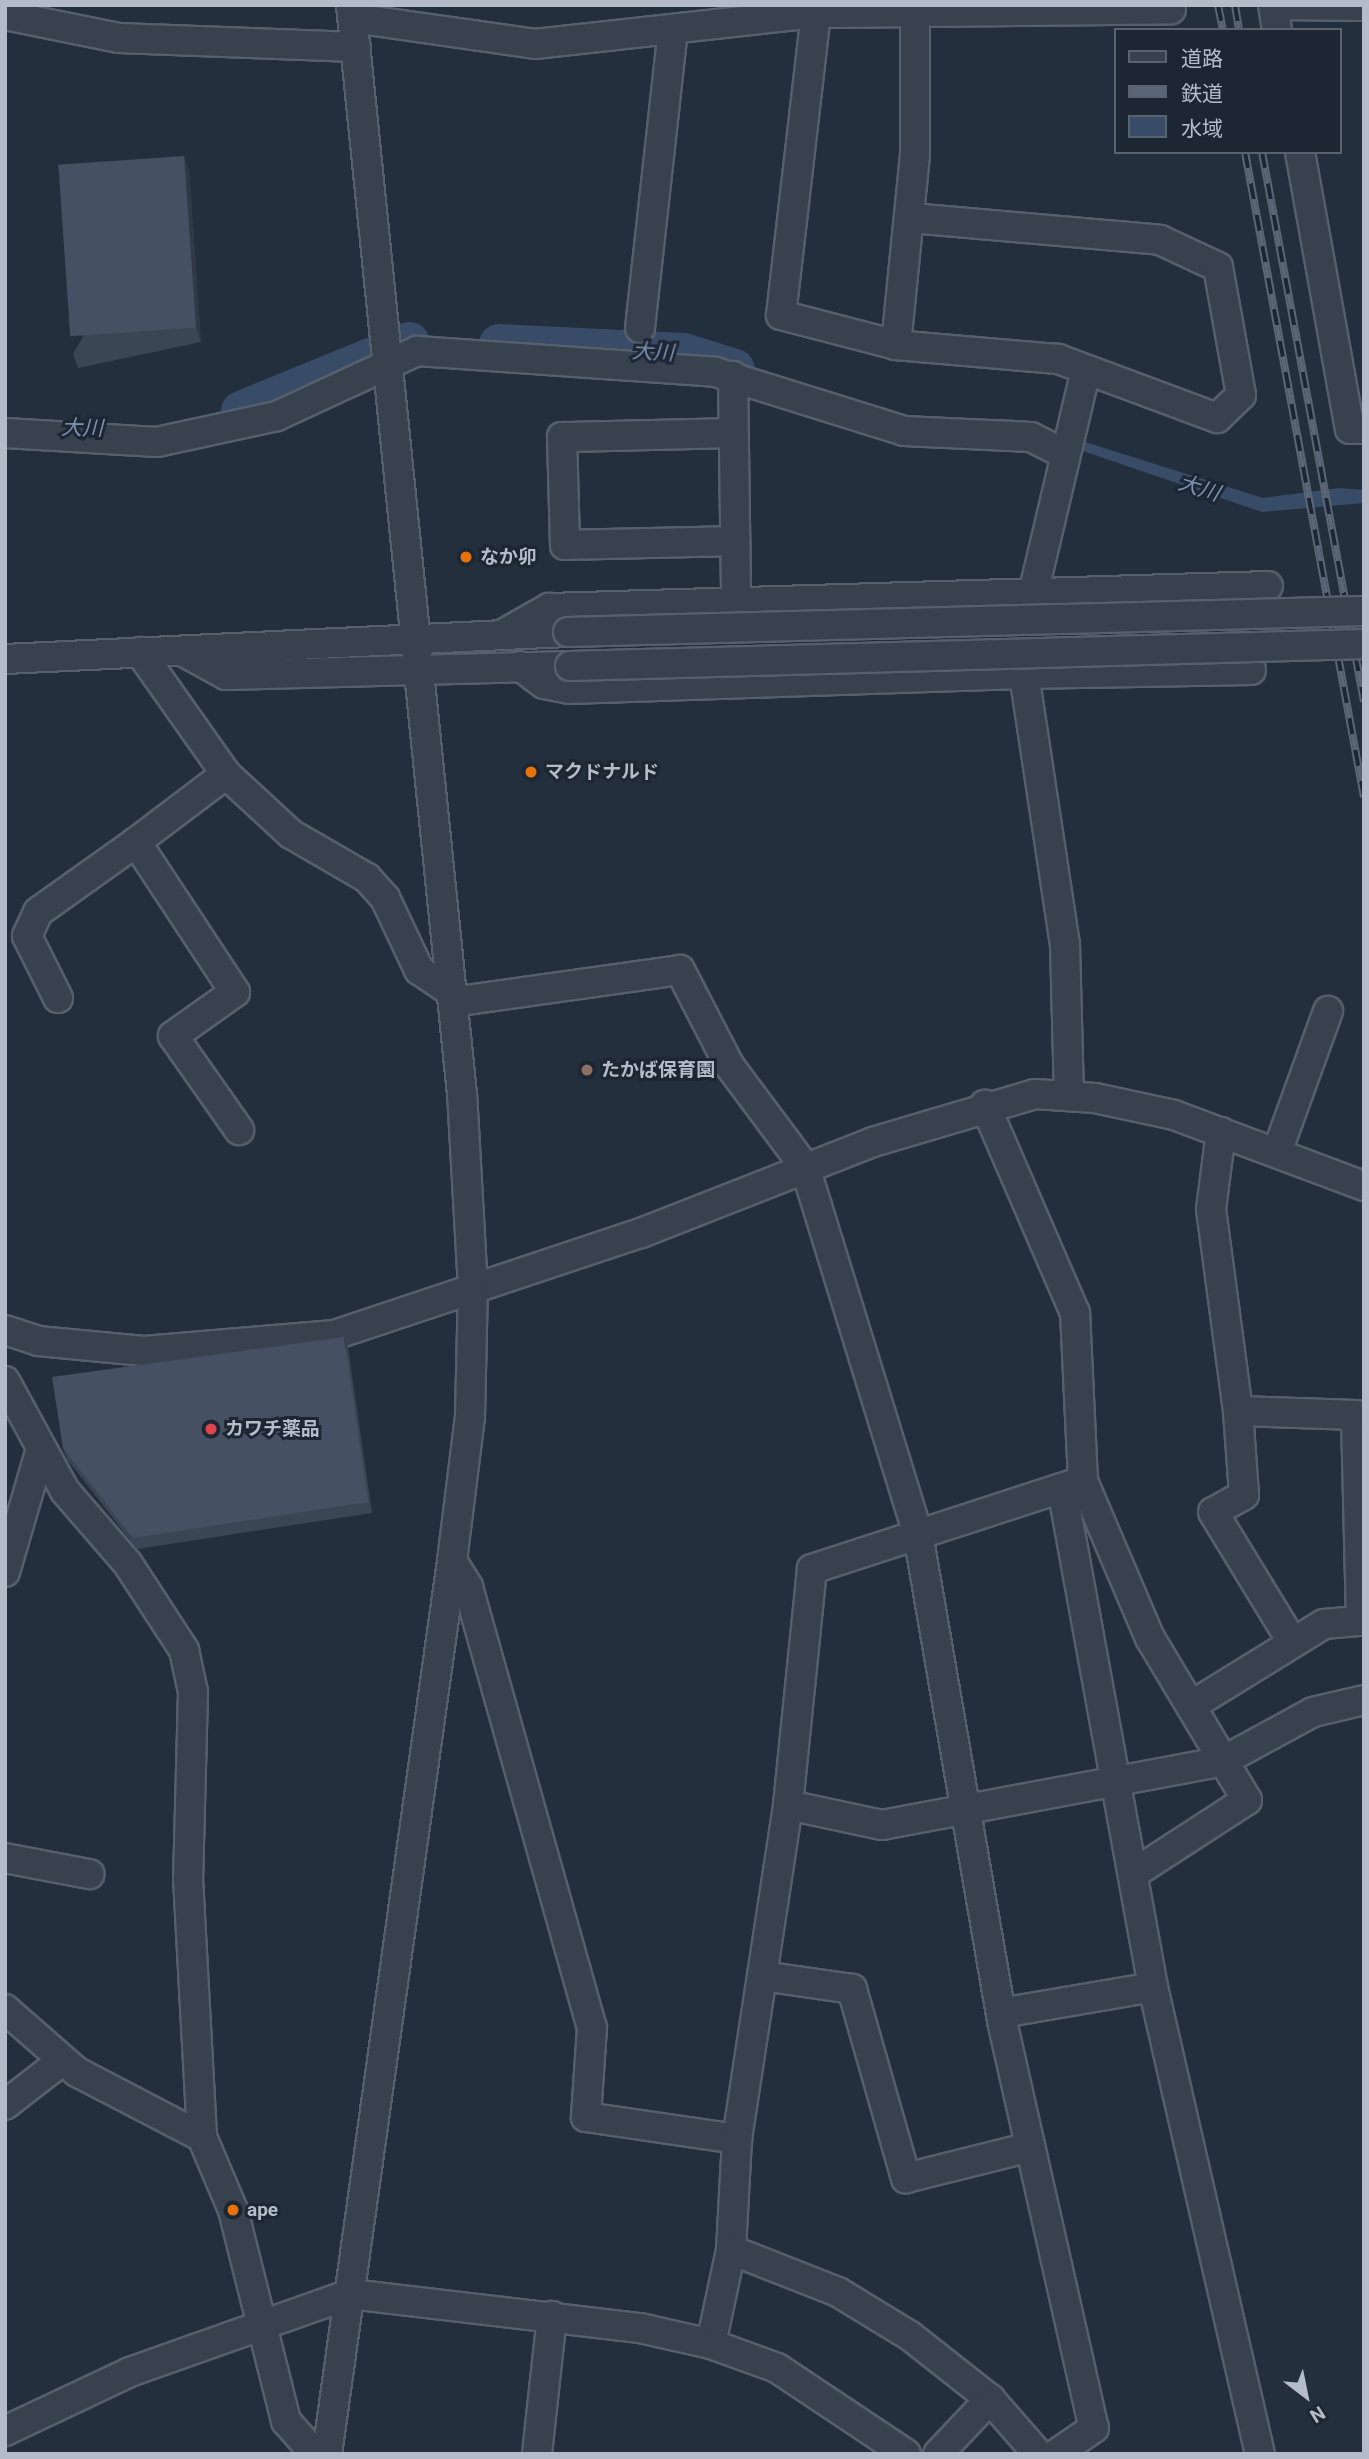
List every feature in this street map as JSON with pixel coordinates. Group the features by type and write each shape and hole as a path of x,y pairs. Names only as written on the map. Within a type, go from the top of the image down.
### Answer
{"street":[{"path":"1277,28 1275,5 1364,6"},
{"path":"327,2454 452,1562 470,1417 473,1289 452,997 352,11 536,44 673,30 760,11 816,13 980,8 1171,9"},
{"path":"896,345 911,218 915,11"},
{"path":"816,13 781,314 896,345 1058,359 1217,418 1241,395 1218,267 1160,240 911,218"},
{"path":"5,15 119,38 356,47"},
{"path":"640,328 673,30"},
{"path":"1300,154 1350,429 1364,429"},
{"path":"5,433 157,442 277,416 387,360 417,351 733,376 904,431 1031,437 1064,446"},
{"path":"1033,594 1064,446 1086,370"},
{"path":"733,376 731,433 736,602"},
{"path":"731,433 562,437 565,545 735,541"},
{"path":"503,635 549,608 1268,586"},
{"path":"5,659 179,650 226,675 417,654 503,635 1364,611"},
{"path":"417,654 520,666 570,666 1364,644"},
{"path":"140,652 226,774 291,834 367,878 385,898 419,970 452,997 680,970 729,1065 804,1167 918,1534 969,1807 1000,2013 1094,2428 1055,2454"},
{"path":"520,666 544,684 569,689 1024,674 1251,670"},
{"path":"1024,674 1065,944 1069,1096"},
{"path":"58,998 27,936 38,912 226,774"},
{"path":"136,842 236,992 173,1036 239,1130"},
{"path":"1277,1152 1328,1011"},
{"path":"5,1330 38,1340 144,1351 334,1335 473,1289 804,1167 985,1105 1035,1094 1069,1096 1174,1115 1364,1186"},
{"path":"985,1105 1075,1313 1072,1484 1117,1780 1153,1987 1261,2454"},
{"path":"1221,1132 1211,1209 1238,1412 1244,1494 1213,1512 1293,1643"},
{"path":"5,1381 40,1452 128,1564 184,1650 193,1692 188,1878 202,2137 233,2210 257,2325 286,2421 315,2454"},
{"path":"1191,1706 1324,1624 1361,1621 1356,1415 1238,1412"},
{"path":"5,1572 16,1497 40,1452"},
{"path":"711,2344 732,2250 737,2139 788,1805 812,1569 1072,1484"},
{"path":"1072,1484 1150,1638 1247,1800 1133,1874"},
{"path":"452,1562 468,1587 592,2028 586,2117 737,2139"},
{"path":"788,1805 882,1825 1223,1761 1313,1712 1364,1700"},
{"path":"5,1858 89,1874"},
{"path":"762,1976 852,1989 905,2178 1030,2147"},
{"path":"1000,2013 1153,1987"},
{"path":"5,2009 64,2060 202,2137"},
{"path":"5,2105 64,2060"},
{"path":"732,2250 838,2292 910,2336 990,2399 1038,2454"},
{"path":"5,2431 130,2372 350,2294 552,2316 711,2344 777,2368 906,2454"},
{"path":"537,2454 552,2316"},
{"path":"938,2454 990,2399"}],"water":[{"path":"683,349 905,417 1012,419 1263,498 1340,488 1364,490 1364,503 1262,512 1021,430 905,424 681,357"}],"building":[{"path":"184,156 196,328 70,336 58,165"},
{"name":"カワチ薬品","path":"344,1337 368,1502 133,1538 63,1448 52,1377"}],"waterway":[{"name":"大川","path":"241,411 409,342"},
{"name":"大川","path":"499,344 684,353 735,369"}],"railway":[{"path":"1218,5 1223,28"},
{"path":"1235,5 1239,28"},
{"path":"1245,154 1364,797"},
{"path":"1262,154 1364,702"}],"place":[{"name":"なか卯","path":"466,557"},
{"name":"マクドナルド","path":"531,772"},
{"name":"たかば保育園","path":"587,1070"},
{"name":"カワチ薬品","path":"211,1429"},
{"name":"ape","path":"233,2210"}]}
